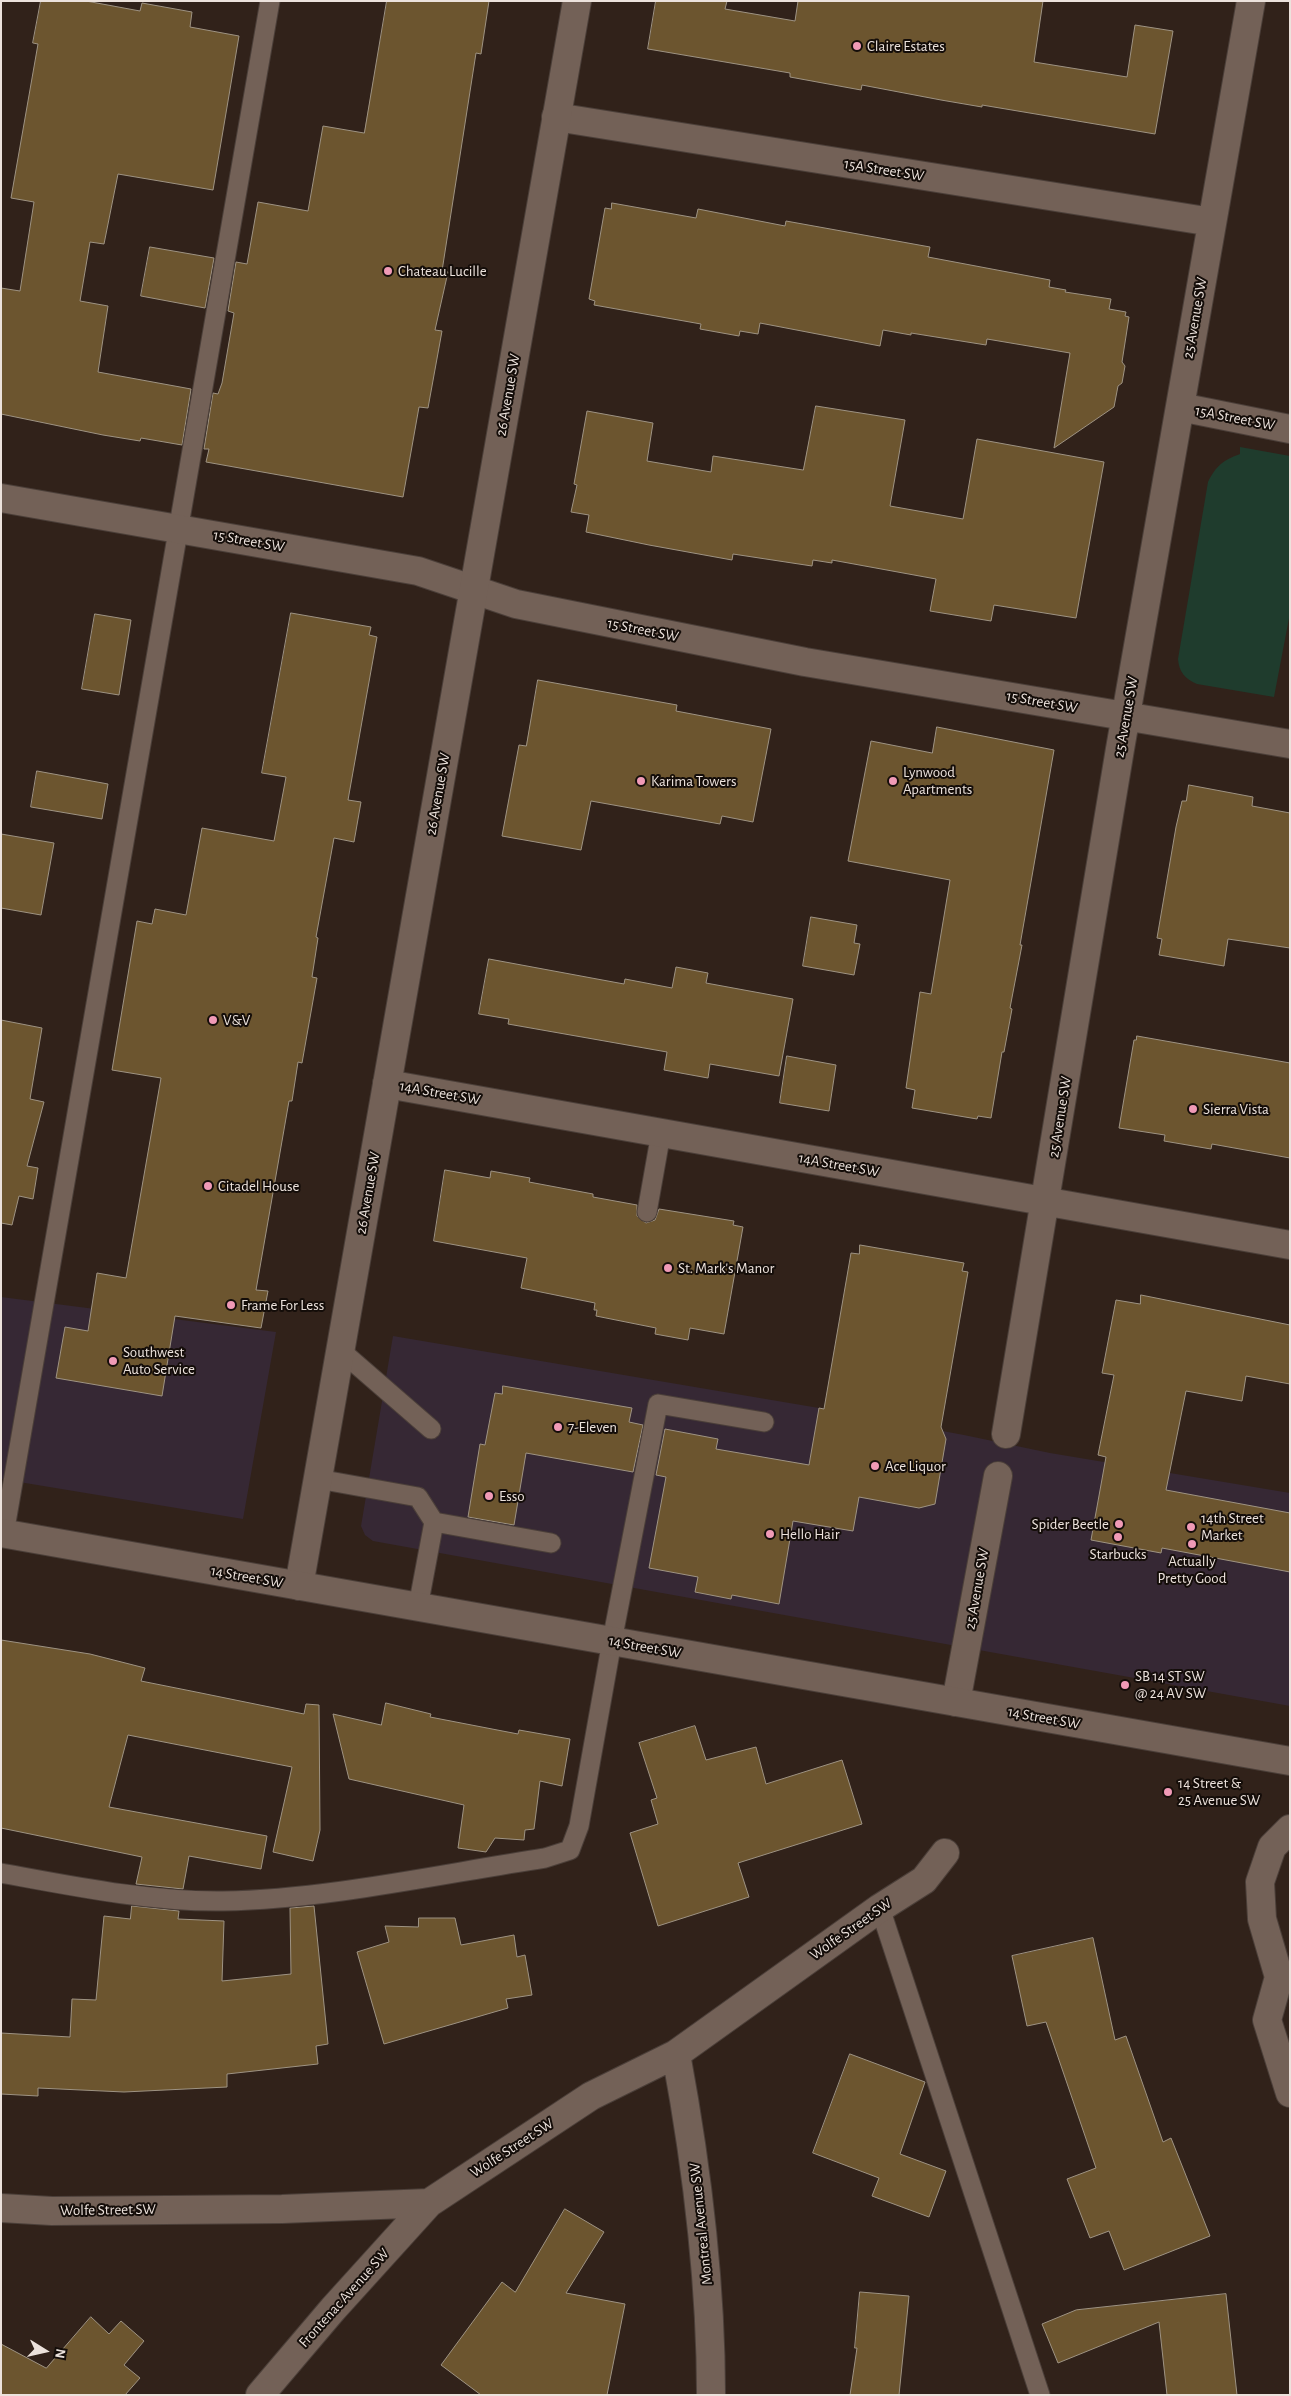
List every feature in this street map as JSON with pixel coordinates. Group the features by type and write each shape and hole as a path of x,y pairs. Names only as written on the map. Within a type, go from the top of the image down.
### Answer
{"street":[{"name":"26 Avenue SW","path":"299,1586 577,1"},
{"name":"25 Avenue SW","path":"1006,1434 1126,717 1251,1"},
{"name":"15A Street SW","path":"556,117 1212,222"},
{"name":"15A Street SW","path":"1180,407 1290,429"},
{"name":"15 Street SW","path":"1,498 418,571 524,606 786,658 1290,744"},
{"name":"14A Street SW","path":"387,1084 1290,1245"},
{"name":"25 Avenue SW","path":"956,1702 998,1476"},
{"name":"14 Street SW","path":"3,1534 1290,1761"},
{"path":"1290,1828 1272,1847 1260,1882 1262,1919 1279,1977 1266,2020 1290,2093"},
{"name":"Wolfe Street SW","path":"1,2208 52,2211 282,2209 429,2203 591,2096 676,2054 880,1908 924,1880 945,1853"},
{"name":"Montreal Avenue SW","path":"676,2054 692,2144 703,2231 711,2343 711,2395"},
{"name":"Frontenac Avenue SW","path":"260,2395 333,2309 429,2203"}],"lane":[{"path":"3,1534 270,1"},
{"path":"647,1212 661,1133"},
{"path":"340,1350 431,1429"},
{"path":"1,1873 62,1884 152,1896 222,1901 361,1888 546,1858 570,1850 579,1826 612,1641 658,1404 764,1422"},
{"path":"318,1479 418,1497 434,1522 418,1607"},
{"path":"434,1522 551,1543"},
{"path":"880,1908 1040,2395"}],"shaded area":[{"path":"1,1297 276,1332 243,1519 1,1479"},
{"path":"393,1336 819,1408 1050,1453 1290,1493 1290,1706 373,1541 365,1535 361,1526"}],"green space":[{"path":"1240,447 1290,456 1290,613 1274,697 1197,684 1183,674 1178,659 1208,482 1221,464 1240,454"}],"building":[{"path":"41,1 86,1 140,11 142,3 192,12 190,27 239,36 213,190 118,174 104,244 90,242 80,301 108,306 98,372 191,389 182,445 141,438 140,441 103,435 1,414 1,288 20,291 34,202 11,198 38,44 33,43"},
{"path":"387,1 489,1 481,54 476,53 442,271 448,272 435,330 442,331 428,408 419,407 403,497 206,462 209,449 204,449 213,393 218,394 222,383 234,313 228,311 236,262 247,264 258,202 308,211 323,126 364,133"},
{"path":"656,1 727,1 725,9 795,21 798,1 1043,1 1034,62 1127,77 1135,25 1173,31 1155,134 982,105 982,107 862,85 861,90 790,77 790,73 648,49"},
{"path":"612,203 696,218 698,209 785,226 786,221 930,247 928,257 1050,280 1049,287 1066,290 1065,292 1111,299 1109,309 1126,312 1125,316 1129,317 1122,362 1125,366 1122,383 1118,386 1114,407 1054,448 1070,353 987,339 986,345 883,330 880,346 760,323 758,334 740,331 739,336 700,329 701,324 594,305 595,301 589,299 605,208 611,209"},
{"path":"150,247 214,258 205,308 141,296"},
{"path":"816,406 905,420 890,506 963,519 977,439 1104,462 1076,618 994,605 991,621 930,611 936,579 832,560 832,563 813,560 812,566 733,554 732,560 649,545 586,532 589,515 571,512 577,485 574,484 587,411 653,423 647,461 711,472 713,456 803,470"},
{"path":"291,613 371,627 369,635 377,637 348,800 361,802 354,842 334,838 316,937 318,938 312,977 317,978 302,1063 298,1062 292,1101 289,1101 256,1290 268,1291 261,1328 175,1316 162,1396 56,1378 65,1327 88,1331 97,1273 126,1278 161,1078 112,1070 137,921 152,924 155,909 186,915 202,828 274,841 286,777 262,773"},
{"path":"95,614 131,620 119,695 82,689"},
{"name":"Karima Towers","path":"538,680 677,705 676,711 771,729 753,822 722,816 720,824 591,801 581,850 502,836 519,745 526,746"},
{"path":"937,727 1054,750 1020,945 1022,945 1010,1008 1012,1009 1004,1052 1002,1052 991,1118 978,1116 977,1119 912,1108 915,1090 906,1088 920,992 931,994 950,880 848,861 871,741 932,753"},
{"path":"37,771 108,784 102,819 31,807"},
{"path":"1189,785 1253,797 1252,806 1290,813 1290,948 1228,939 1224,966 1159,955 1162,939 1157,938 1176,827 1182,801 1186,801"},
{"path":"1,834 54,843 41,915 1,908"},
{"path":"811,917 857,925 854,943 860,944 854,975 803,966"},
{"path":"489,959 624,984 625,979 672,988 676,967 708,973 706,983 793,999 779,1076 710,1064 708,1078 664,1070 667,1052 508,1024 509,1019 479,1014"},
{"path":"1,1020 42,1028 30,1099 44,1102 27,1166 38,1168 33,1199 19,1196 12,1225 1,1223"},
{"name":"Sierra Vista","path":"1137,1036 1290,1063 1290,1158 1212,1144 1211,1149 1164,1141 1165,1135 1119,1128 1134,1040 1136,1040"},
{"path":"787,1056 836,1065 829,1111 780,1103"},
{"path":"445,1170 490,1178 491,1171 530,1178 529,1182 593,1194 593,1197 637,1205 637,1216 646,1223 655,1220 659,1209 734,1221 733,1225 743,1227 724,1334 690,1328 688,1340 655,1334 656,1328 596,1316 597,1310 594,1310 595,1303 521,1288 527,1258 434,1241"},
{"path":"860,1245 964,1263 962,1271 968,1272 941,1427 946,1439 935,1504 919,1508 859,1497 853,1531 793,1521 779,1604 732,1595 731,1599 695,1592 698,1577 649,1568 666,1477 656,1475 665,1429 718,1439 716,1449 809,1465 819,1408 824,1409 851,1253 859,1254"},
{"path":"1141,1295 1290,1325 1290,1384 1246,1376 1242,1401 1186,1391 1166,1490 1290,1513 1290,1572 1162,1548 1161,1553 1091,1540 1106,1457 1098,1455 1114,1375 1102,1373 1116,1300 1140,1304"},
{"name":"7-Eleven","path":"503,1386 632,1408 629,1422 643,1425 633,1472 526,1453 514,1525 468,1517 480,1444 485,1445 495,1393 502,1394"},
{"path":"1,1640 90,1654 145,1668 141,1681 304,1714 306,1704 319,1705 320,1830 313,1861 273,1852 292,1767 128,1735 109,1807 267,1836 261,1869 189,1856 183,1889 136,1884 142,1857 1,1828"},
{"path":"386,1703 431,1714 430,1717 518,1734 519,1730 570,1739 562,1786 540,1781 534,1829 525,1830 524,1840 495,1838 486,1852 458,1848 464,1805 349,1779 333,1714 381,1725"},
{"path":"695,1726 706,1760 756,1747 766,1784 842,1760 862,1824 738,1863 749,1897 658,1926 630,1833 658,1824 651,1800 657,1798 639,1743"},
{"path":"132,1906 179,1911 178,1919 224,1921 222,1981 291,1974 290,1908 314,1906 328,2044 316,2046 318,2064 227,2074 227,2087 124,2092 38,2088 38,2096 1,2094 1,2033 70,2037 72,1999 96,2000 104,1916 130,1919"},
{"path":"419,1918 455,1918 461,1945 514,1935 517,1957 525,1955 532,1995 506,1999 508,2008 384,2044 357,1952 389,1942 385,1926 418,1927"},
{"path":"1093,1938 1115,2040 1126,2036 1163,2142 1171,2138 1210,2236 1124,2270 1109,2231 1090,2238 1067,2179 1096,2168 1046,2022 1027,2026 1012,1956"},
{"path":"850,2054 925,2082 900,2154 946,2171 929,2217 872,2196 879,2178 813,2153"},
{"path":"565,2209 604,2232 566,2293 625,2304 607,2395 481,2395 441,2365 502,2282 515,2292"},
{"path":"860,2292 909,2296 899,2395 850,2395 857,2348 855,2348"},
{"path":"1226,2294 1237,2395 1167,2395 1159,2322 1058,2363 1042,2324 1076,2310"},
{"path":"91,2317 109,2334 121,2321 144,2341 124,2365 140,2378 125,2395 1,2395 1,2344 46,2368"}],"place":[{"name":"Claire Estates","path":"857,46"},
{"name":"Chateau Lucille","path":"388,271"},
{"name":"Karima Towers","path":"641,781"},
{"name":"Lynwood Apartments","path":"893,781"},
{"name":"V&V","path":"213,1020"},
{"name":"Sierra Vista","path":"1193,1109"},
{"name":"Citadel House","path":"208,1186"},
{"name":"St. Mark's Manor","path":"668,1268"},
{"name":"Frame For Less","path":"231,1305"},
{"name":"Southwest Auto Service","path":"113,1361"},
{"name":"7-Eleven","path":"558,1427"},
{"name":"Ace Liquor","path":"875,1466"},
{"name":"Esso","path":"489,1496"},
{"name":"Spider Beetle","path":"1119,1524"},
{"name":"14th Street Market","path":"1191,1527"},
{"name":"Hello Hair","path":"770,1534"},
{"name":"Starbucks","path":"1118,1537"},
{"name":"Actually Pretty Good","path":"1192,1544"},
{"name":"SB 14 ST SW @ 24 AV SW","path":"1125,1685"},
{"name":"14 Street & 25 Avenue SW","path":"1168,1792"}]}
